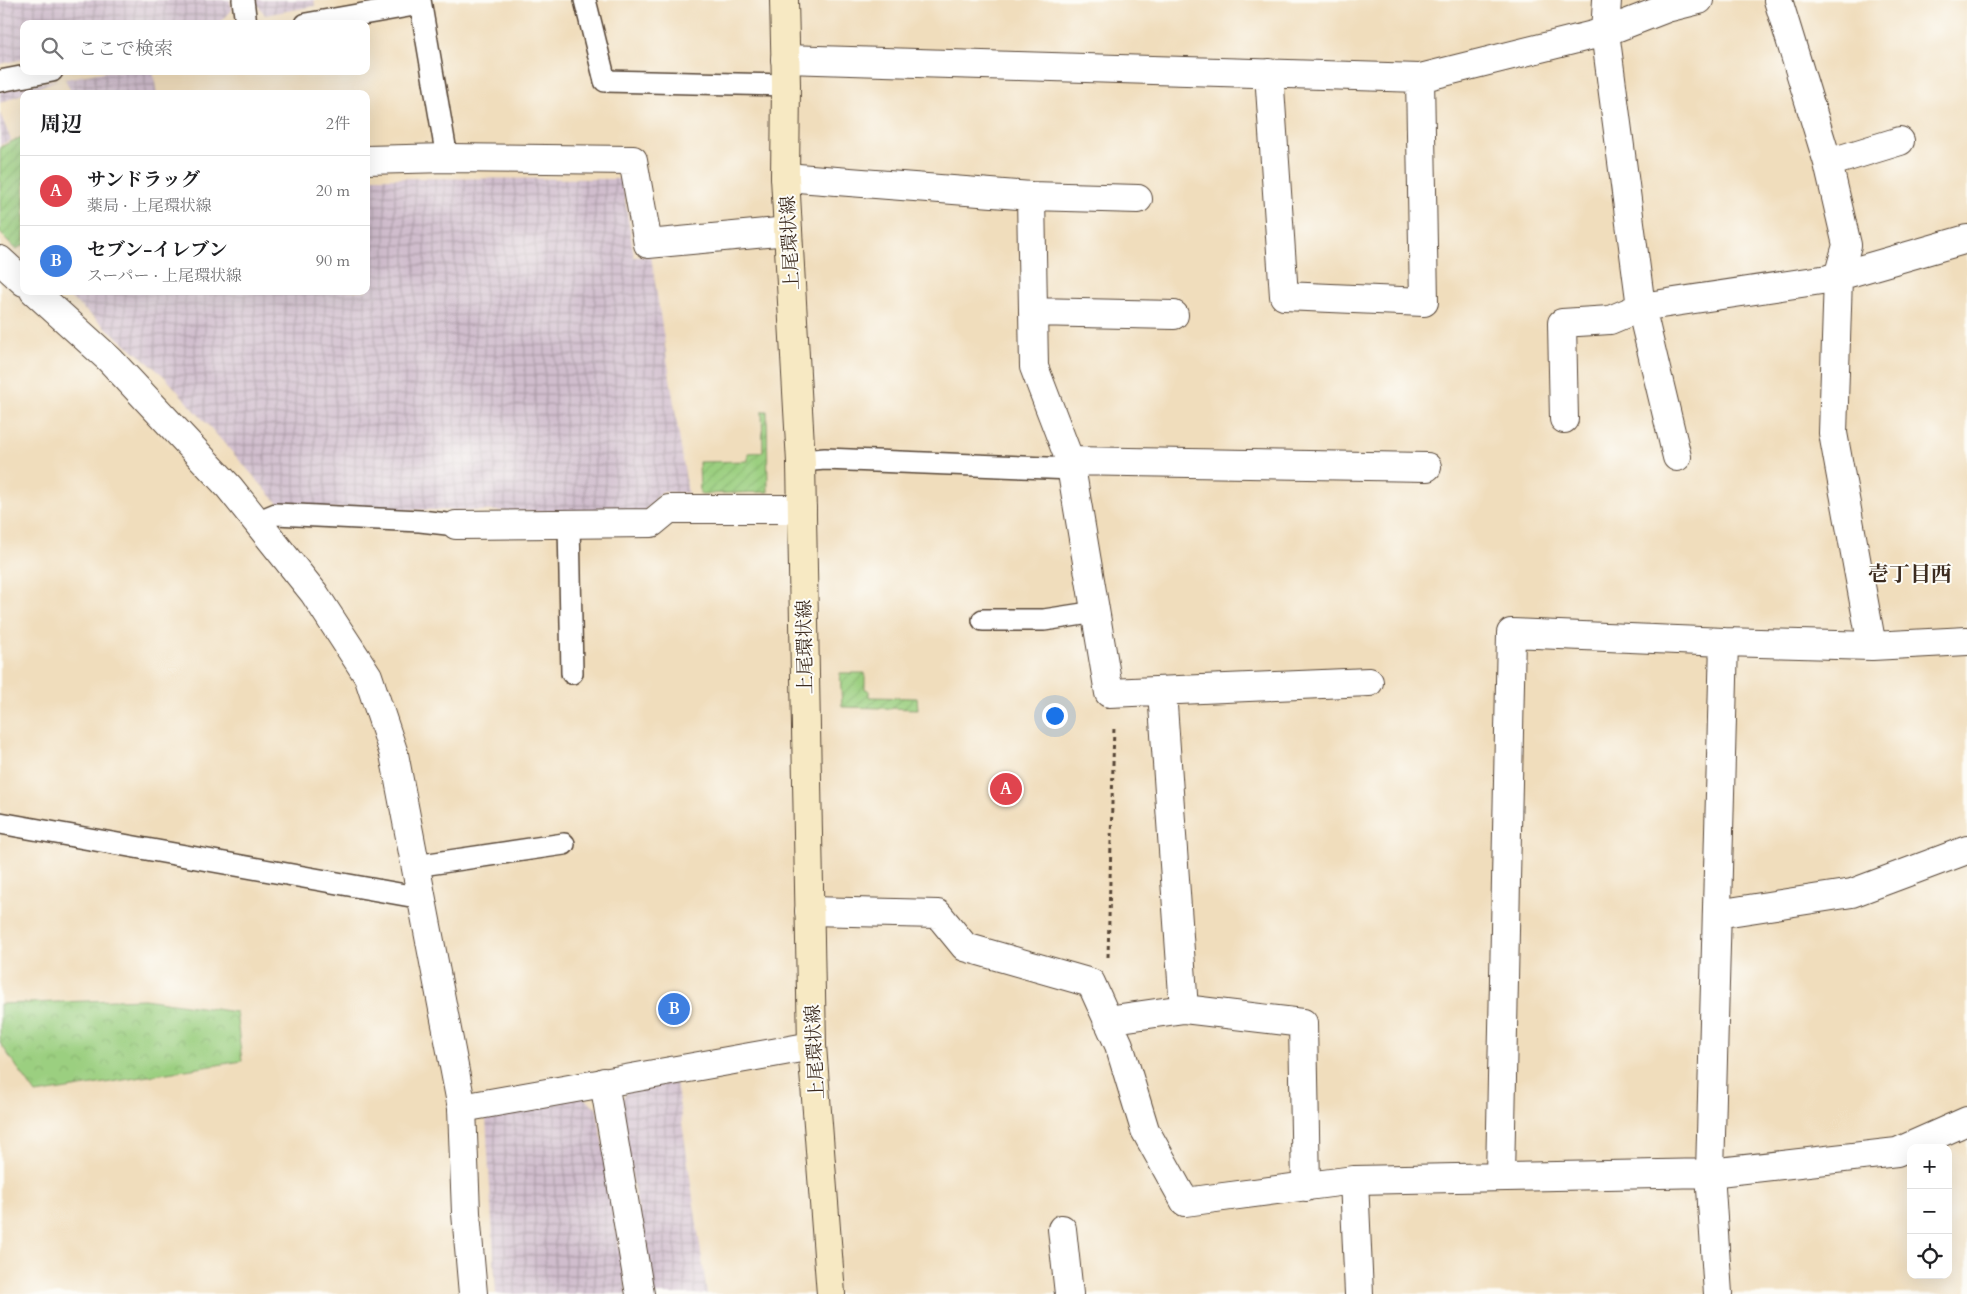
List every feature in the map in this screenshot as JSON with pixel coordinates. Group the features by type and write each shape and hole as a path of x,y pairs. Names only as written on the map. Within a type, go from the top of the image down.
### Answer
{"main road":[{"name":"上尾環状線","path":"784,0 786,72 785,177 802,509 812,1046 831,1294"}],"street":[{"path":"1607,0 1605,32 1641,307 1678,457"},
{"path":"786,72 1269,73 1420,78 1605,32 1667,8 1699,0"},
{"path":"1778,0 1828,163 1847,245 1838,276 1833,433 1872,646"},
{"path":"1269,73 1284,296 1424,302 1420,78"},
{"path":"1828,163 1900,141"},
{"path":"370,160 447,158 633,160 648,244 788,231"},
{"path":"785,177 1031,196 1138,198"},
{"path":"1031,196 1034,367 1071,465 1110,693 1369,682"},
{"path":"1564,419 1562,323 1610,320 1641,307 1838,276 1967,239"},
{"path":"38,295 110,360 228,486 314,593 368,676 394,754 462,1108 466,1213 472,1294"},
{"path":"1033,312 1174,315"},
{"path":"1071,465 1427,467"},
{"path":"456,525 652,523 669,509 802,509"},
{"path":"1500,1178 1511,633 1872,646 1967,641"},
{"path":"1718,1294 1710,1173 1724,642"},
{"path":"1162,691 1184,1009"},
{"path":"1717,914 1852,893 1967,850"},
{"path":"809,911 938,914 965,947 1091,983 1119,1045 1145,1130 1184,1202 1354,1180 1710,1173 1897,1152 1967,1121"},
{"path":"1107,1020 1184,1009 1303,1023 1306,1187"},
{"path":"462,1108 812,1046"},
{"path":"604,1082 640,1294"},
{"path":"1354,1180 1359,1294"},
{"path":"1062,1229 1069,1294"}],"lane":[{"path":"243,0 246,20"},
{"path":"586,0 605,81 786,72"},
{"path":"327,20 420,2 447,158"},
{"path":"0,81 31,75"},
{"path":"800,461 825,458 1071,465"},
{"path":"257,522 276,514 420,521 456,525"},
{"path":"569,524 572,673"},
{"path":"983,620 1044,620 1096,612"},
{"path":"0,823 422,898"},
{"path":"415,866 564,844"}],"path":[{"path":"1095,993 1107,972 1115,692"}],"shaded area":[{"path":"0,0 230,0 232,10 222,20 20,20 20,60 0,64"},
{"path":"254,0 314,0 315,6 265,15"},
{"path":"86,75 154,75 156,90 70,90 65,79"},
{"path":"59,79 32,90 20,90 20,95 0,103 0,91"},
{"path":"0,113 11,140 0,145"},
{"path":"370,178 622,179 634,257 651,256 688,493 662,492 643,513 282,508 164,376 67,295 370,295"},
{"path":"676,1081 707,1294 653,1294 619,1105 628,1089"},
{"path":"582,1096 597,1108 627,1294 496,1294 486,1118"}],"green space":[{"path":"20,138 20,247 16,249 0,233 0,147"},
{"path":"762,411 767,411 768,492 700,494 699,462 748,461 748,453 763,452"},
{"path":"840,673 865,673 865,689 869,690 869,697 917,698 918,709 842,707"},
{"path":"144,999 236,1012 242,1061 36,1094 0,1043 0,1004"}],"place":[{"name":"サンドラッグ","path":"1006,789"},
{"name":"セブン-イレブン","path":"674,1009"}],"district":[{"name":"壱丁目西","path":"1910,574"}]}
